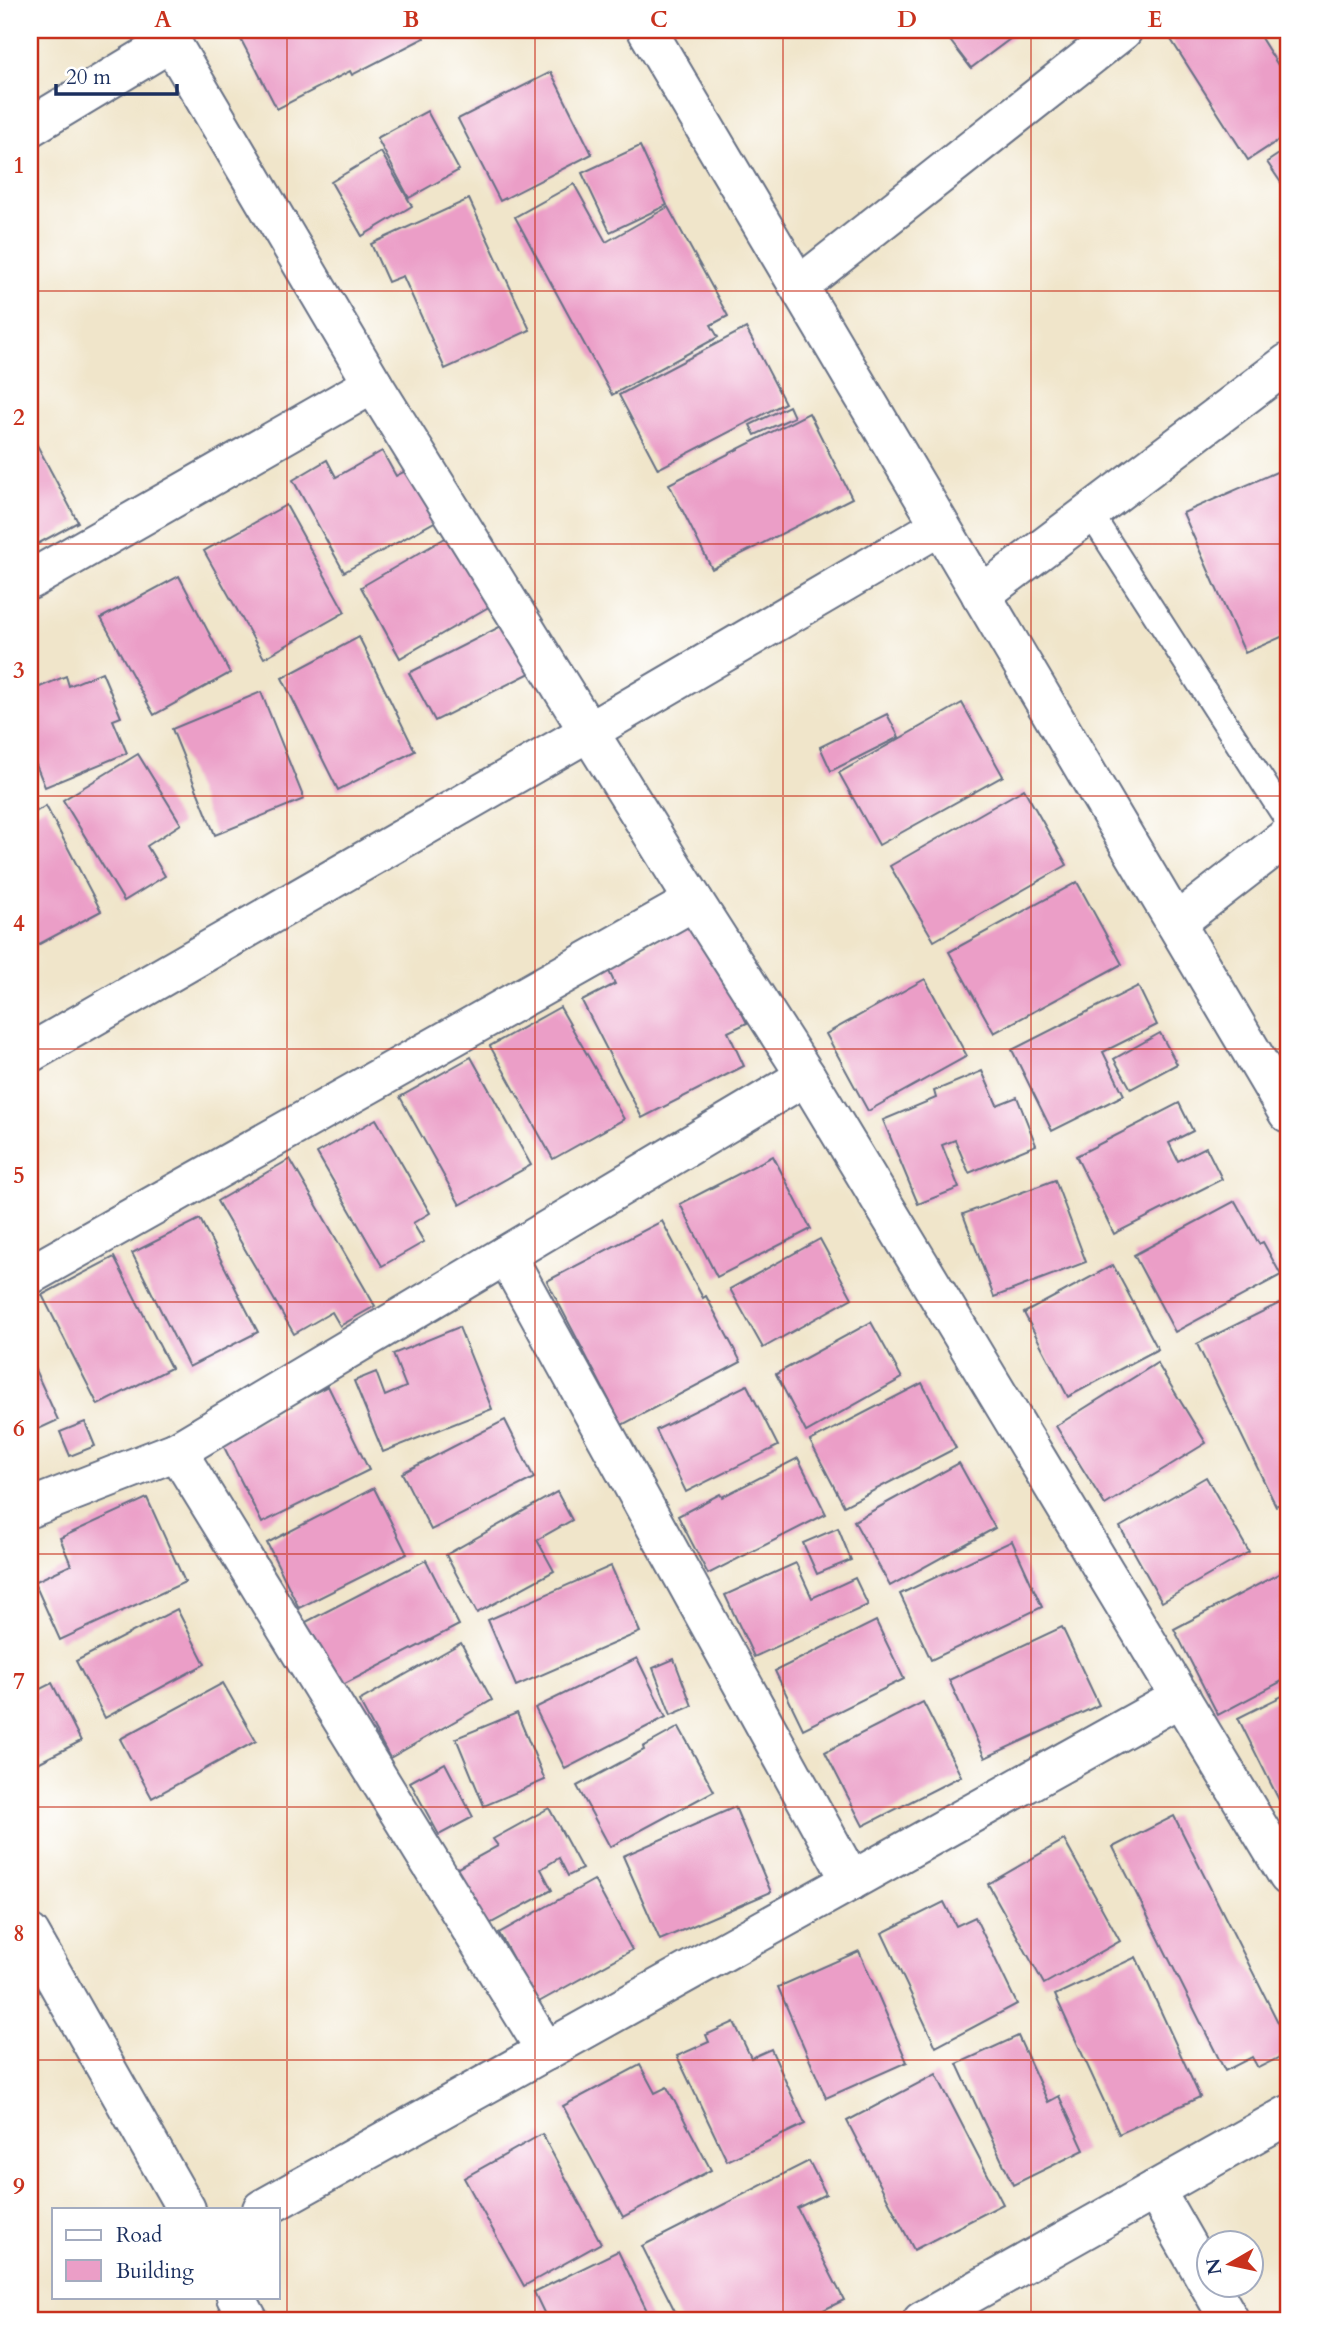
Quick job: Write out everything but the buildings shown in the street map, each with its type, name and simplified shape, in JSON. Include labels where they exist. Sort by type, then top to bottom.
[{"type":"street","points":[[647,30],[1288,1113]]},
{"type":"street","points":[[799,286],[1123,30]]},
{"type":"street","points":[[30,127],[167,36],[373,384],[694,901],[806,1076],[1288,1876]]},
{"type":"street","points":[[981,595],[1288,363]]},
{"type":"street","points":[[30,580],[373,384]]},
{"type":"street","points":[[30,1053],[940,526]]},
{"type":"street","points":[[1176,923],[1288,836]]},
{"type":"street","points":[[30,1275],[694,901]]},
{"type":"street","points":[[30,1508],[177,1451],[806,1076]]},
{"type":"street","points":[[506,1255],[851,1881]]},
{"type":"street","points":[[177,1451],[546,2051]]},
{"type":"street","points":[[264,2208],[1181,1697]]},
{"type":"street","points":[[30,1934],[185,2208]]},
{"type":"street","points":[[922,2321],[1288,2115]]},
{"type":"street","points":[[1155,2190],[1230,2321]]},
{"type":"street","points":[[237,2298],[249,2321]]},
{"type":"lane","points":[[1090,513],[1288,821]]}]
